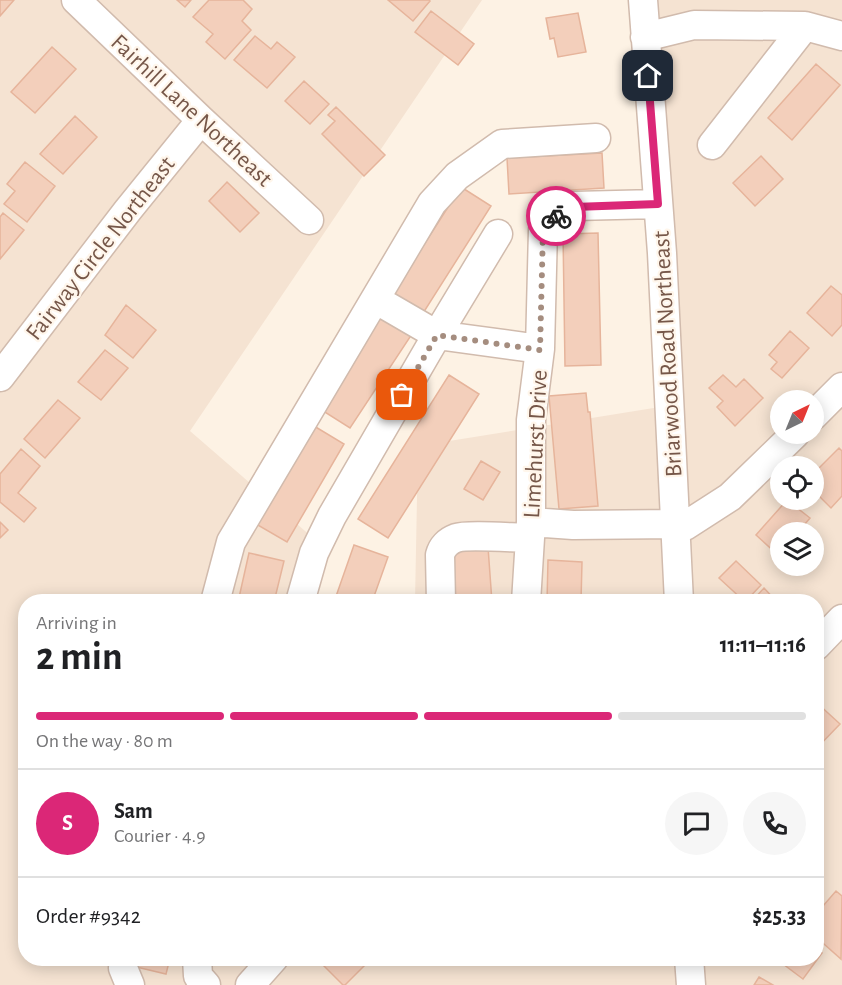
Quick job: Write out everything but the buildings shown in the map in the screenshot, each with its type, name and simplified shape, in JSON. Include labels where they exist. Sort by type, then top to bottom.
[{"type":"street","name":"Fairhill Lane Northeast","points":[[76,0],[201,120],[309,219]]},
{"type":"street","name":"Briarwood Road Northeast","points":[[643,0],[658,204],[679,594]]},
{"type":"street","points":[[645,37],[693,12],[805,26],[842,36]]},
{"type":"street","points":[[712,145],[805,26]]},
{"type":"street","name":"Fairway Circle Northeast","points":[[0,377],[128,210],[201,120]]},
{"type":"street","points":[[217,594],[231,542],[432,203],[457,176],[502,144],[596,138]]},
{"type":"street","name":"Limehurst Drive","points":[[527,594],[531,530],[531,420],[540,350],[543,230],[555,216],[574,207],[658,204]]},
{"type":"street","points":[[302,594],[314,553],[332,516],[498,234]]},
{"type":"street","points":[[375,300],[437,335],[540,350]]},
{"type":"street","points":[[824,405],[842,387]]},
{"type":"street","points":[[441,594],[440,555],[442,549],[446,544],[461,537],[573,525],[676,524],[685,526],[730,497],[785,444]]},
{"type":"street","points":[[824,638],[842,619]]},
{"type":"street","points":[[123,966],[130,985]]},
{"type":"street","points":[[250,985],[267,966]]},
{"type":"street","points":[[690,966],[692,985]]},
{"type":"shaded area","points":[[0,0],[482,0],[190,431],[320,544],[309,594],[18,594],[18,966],[824,966],[824,594],[415,594],[418,446],[666,406],[636,0],[842,0],[842,985],[0,985]]},
{"type":"way so far","points":[[402,395],[437,335],[540,350],[543,230],[556,216]]},
{"type":"route","points":[[556,216],[574,207],[658,204],[648,76]]}]
